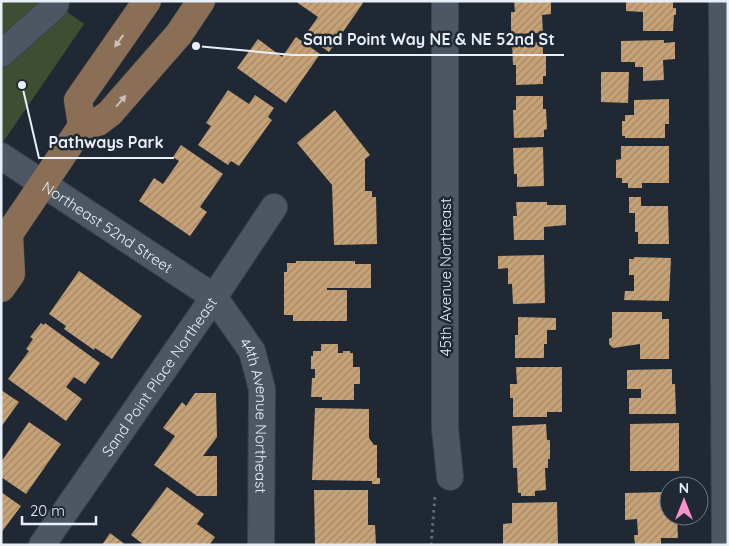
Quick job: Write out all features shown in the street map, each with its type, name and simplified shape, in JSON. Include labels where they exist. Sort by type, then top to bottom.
[{"type":"main road","points":[[1,288],[11,274],[5,236],[43,185],[82,126],[78,100],[148,1]]},
{"type":"main road","points":[[82,126],[98,122],[110,113],[178,34],[202,1]]},
{"type":"street","points":[[1,54],[55,6],[56,1]]},
{"type":"street","name":"45th Avenue Northeast","points":[[445,1],[445,428],[450,476]]},
{"type":"street","points":[[722,1],[725,545]]},
{"type":"street","name":"Northeast 52nd Street","points":[[1,156],[214,297]]},
{"type":"street","name":"Sand Point Place Northeast","points":[[42,545],[274,207]]},
{"type":"street","name":"44th Avenue Northeast","points":[[214,297],[252,351],[262,389],[261,545]]},
{"type":"path","points":[[431,545],[434,500],[438,484],[450,476]]},
{"type":"green space","points":[[1,1],[52,1],[84,24],[1,145]]},
{"type":"building","points":[[295,1],[361,1],[363,3],[329,52],[305,35],[318,17]]},
{"type":"building","points":[[514,1],[551,1],[551,14],[542,15],[543,33],[511,34],[511,12],[515,12]]},
{"type":"building","points":[[626,1],[673,1],[676,15],[674,15],[673,31],[643,31],[643,12],[626,11]]},
{"type":"building","points":[[296,37],[320,54],[286,103],[237,68],[258,39],[282,57]]},
{"type":"building","points":[[664,40],[664,43],[675,42],[675,59],[663,60],[664,80],[643,81],[643,67],[635,67],[635,62],[621,62],[621,41]]},
{"type":"building","points":[[543,42],[543,56],[546,56],[546,76],[543,76],[543,84],[516,85],[516,65],[513,65],[512,43]]},
{"type":"building","points":[[601,72],[629,72],[628,103],[601,102]]},
{"type":"building","points":[[228,90],[249,104],[255,95],[274,108],[268,117],[272,120],[239,166],[231,161],[228,165],[198,145],[211,126],[206,123]]},
{"type":"building","points":[[516,96],[543,96],[543,109],[546,109],[547,129],[544,130],[544,137],[514,138],[513,110],[516,110]]},
{"type":"building","points":[[669,99],[669,124],[665,124],[665,138],[625,138],[625,136],[622,136],[622,121],[625,121],[625,115],[634,115],[634,100]]},
{"type":"building","points":[[335,110],[370,155],[365,159],[365,191],[372,191],[372,197],[376,197],[377,244],[334,245],[332,185],[297,143]]},
{"type":"building","points":[[181,145],[223,174],[200,207],[207,212],[190,236],[139,201],[154,178],[163,184],[179,161],[173,157]]},
{"type":"building","points":[[621,146],[669,146],[669,183],[642,183],[642,188],[628,188],[628,183],[622,183],[622,178],[616,178],[616,160],[621,159]]},
{"type":"building","points":[[543,147],[544,186],[517,187],[517,174],[514,174],[513,148]]},
{"type":"building","points":[[629,197],[641,197],[641,206],[668,206],[669,244],[638,244],[638,232],[635,232],[635,213],[629,213]]},
{"type":"building","points":[[516,202],[547,202],[547,205],[566,205],[566,225],[544,227],[544,240],[514,240],[513,216],[517,216]]},
{"type":"building","points":[[544,255],[545,303],[513,304],[512,284],[508,284],[508,268],[498,269],[498,256]]},
{"type":"building","points":[[634,257],[671,258],[669,301],[624,300],[625,291],[634,291],[634,275],[629,275],[629,259],[634,259]]},
{"type":"building","points":[[296,261],[355,261],[355,264],[371,264],[371,288],[327,288],[327,290],[347,290],[347,321],[293,321],[293,315],[284,315],[284,272],[287,272],[287,263],[296,263]]},
{"type":"building","points":[[79,271],[142,316],[112,359],[95,348],[94,350],[64,329],[66,326],[49,314]]},
{"type":"building","points":[[612,312],[662,312],[662,319],[669,319],[669,359],[640,359],[640,344],[613,348],[609,344],[609,339],[612,337]]},
{"type":"building","points":[[518,317],[556,318],[556,330],[547,330],[544,358],[515,358],[515,335],[518,335]]},
{"type":"building","points":[[41,323],[44,325],[45,323],[100,363],[85,384],[74,377],[66,387],[82,399],[66,421],[8,379],[29,351],[26,349],[33,339],[30,337]]},
{"type":"building","points":[[321,344],[338,344],[338,353],[350,351],[350,353],[353,353],[353,367],[360,367],[360,384],[354,384],[354,400],[322,400],[322,397],[311,397],[312,378],[315,378],[315,369],[311,369],[311,356],[313,356],[313,351],[321,351]]},
{"type":"building","points":[[516,367],[562,367],[562,412],[547,412],[547,417],[513,417],[513,398],[510,398],[510,384],[517,384]]},
{"type":"building","points":[[672,369],[672,384],[675,384],[676,414],[629,414],[629,398],[641,398],[641,389],[627,389],[627,370]]},
{"type":"building","points":[[1,390],[19,402],[1,427]]},
{"type":"building","points":[[195,393],[216,393],[217,437],[203,456],[217,456],[217,496],[197,496],[154,465],[175,436],[163,428],[182,402],[186,406]]},
{"type":"building","points":[[315,408],[369,409],[369,438],[374,445],[377,445],[377,478],[380,478],[380,484],[372,484],[372,481],[312,480]]},
{"type":"building","points":[[29,422],[61,444],[26,494],[1,477],[1,462]]},
{"type":"building","points":[[679,423],[679,471],[630,471],[630,424]]},
{"type":"building","points":[[546,424],[547,440],[550,440],[550,459],[548,459],[548,468],[545,468],[546,490],[535,491],[535,496],[521,496],[521,493],[518,493],[517,468],[513,468],[512,426]]},
{"type":"building","points":[[167,487],[204,514],[197,524],[215,537],[209,545],[144,545],[131,535]]},
{"type":"building","points":[[314,490],[368,490],[368,525],[375,525],[376,545],[315,545]]},
{"type":"building","points":[[1,492],[21,506],[1,533]]},
{"type":"building","points":[[659,492],[659,526],[677,526],[678,538],[661,538],[661,545],[635,545],[634,535],[638,535],[637,519],[625,520],[625,493]]},
{"type":"building","points":[[557,502],[558,545],[503,545],[503,524],[512,523],[512,503]]},
{"type":"building","points":[[110,533],[126,545],[102,545]]},
{"type":"place","name":"Sand Point Way NE & NE 52nd St","points":[[196,46]]},
{"type":"place","name":"Pathways Park","points":[[22,85]]}]
